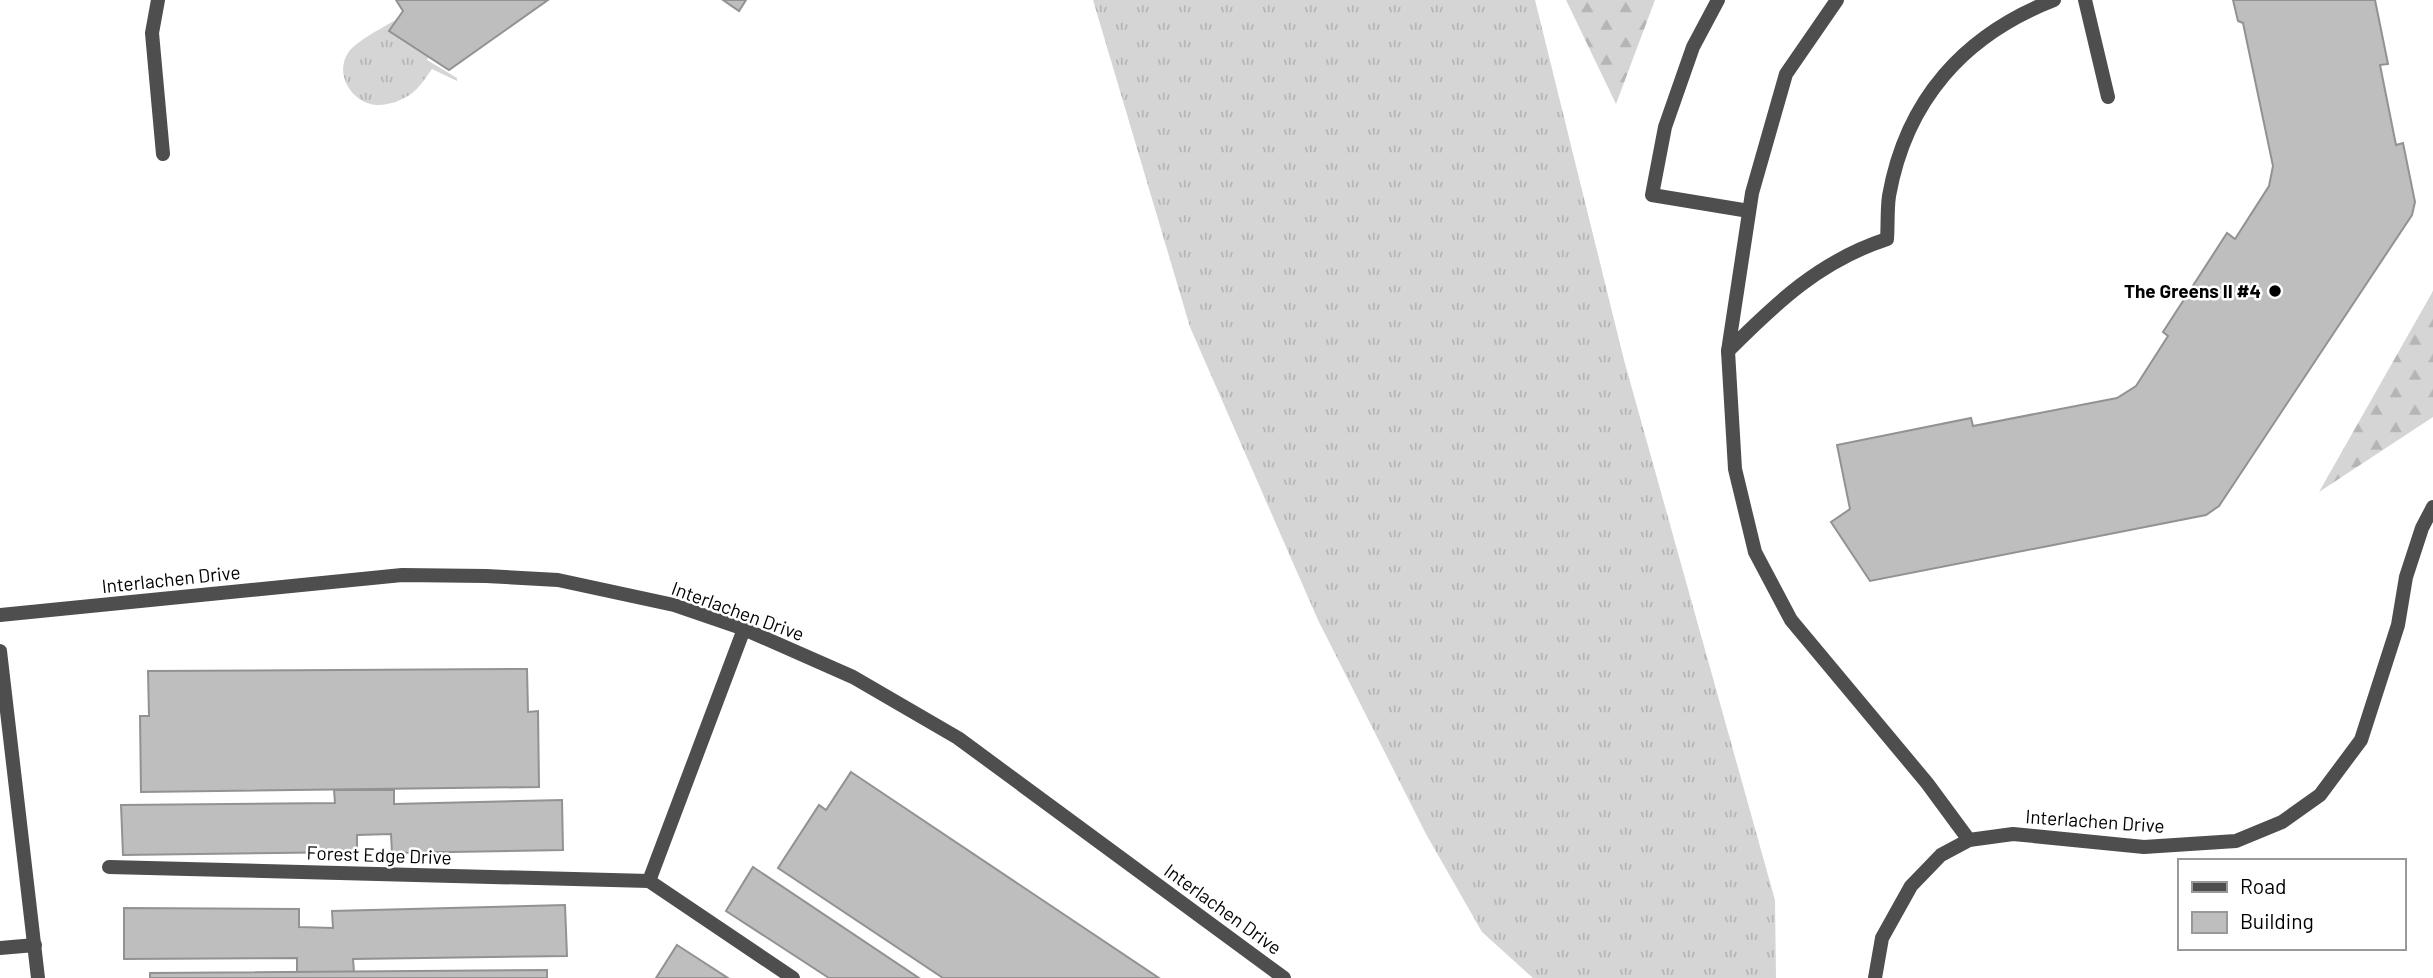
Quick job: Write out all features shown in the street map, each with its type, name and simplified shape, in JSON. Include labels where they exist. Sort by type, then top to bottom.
[{"type":"street","points":[[158,0],[152,33],[163,154]]},
{"type":"street","points":[[1718,0],[1693,47],[1665,127],[1652,195],[1749,211]]},
{"type":"street","points":[[1837,0],[1786,75],[1752,193],[1728,351],[1735,469],[1755,552],[1791,620],[1902,753],[1969,840]]},
{"type":"street","points":[[1728,351],[1774,305],[1817,272],[1857,249],[1887,239],[1889,197],[1904,141],[1924,99],[1955,63],[1988,34],[2024,12],[2054,0]]},
{"type":"street","points":[[2085,0],[2108,97]]},
{"type":"street","name":"Interlachen Drive","points":[[1875,978],[1882,938],[1911,886],[1941,855],[1969,840],[2013,834],[2144,847],[2236,841],[2282,821],[2320,795],[2361,740],[2398,625],[2406,577],[2422,528],[2433,507]]},
{"type":"street","name":"Interlachen Drive","points":[[0,615],[402,575],[558,580],[674,605],[744,629],[853,677],[958,738],[1284,978]]},
{"type":"street","points":[[744,629],[649,881],[793,978]]},
{"type":"street","points":[[0,651],[38,978]]},
{"type":"street","name":"Forest Edge Drive","points":[[109,867],[649,881]]},
{"type":"street","points":[[0,948],[35,944]]},
{"type":"green space","points":[[1093,0],[1535,0],[1624,360],[1775,900],[1776,978],[1533,978],[1482,932],[1426,834],[1318,620],[1190,327]]},
{"type":"green space","points":[[1566,0],[1655,0],[1616,104]]},
{"type":"green space","points":[[411,11],[438,40],[427,60],[457,78],[457,81],[432,69],[416,90],[407,96],[389,104],[367,103],[348,86],[344,78],[344,61],[348,53],[368,36]]},
{"type":"green space","points":[[2433,291],[2433,417],[2319,492]]},
{"type":"building","points":[[396,0],[548,0],[449,70],[389,31],[403,11]]},
{"type":"building","points":[[723,0],[746,0],[739,11]]},
{"type":"building","name":"The Greens II #4","points":[[2233,0],[2375,0],[2388,64],[2380,65],[2396,145],[2403,143],[2415,202],[2412,215],[2219,506],[2206,515],[1870,581],[1831,522],[1850,509],[1837,445],[1971,418],[1973,426],[2117,398],[2136,386],[2168,336],[2163,332],[2227,233],[2235,239],[2269,186],[2273,166],[2243,23],[2238,21]]},
{"type":"building","points":[[527,669],[528,712],[538,711],[539,787],[141,792],[140,716],[149,716],[148,671]]},
{"type":"building","points":[[851,772],[1159,978],[943,978],[778,868],[819,805],[826,810]]},
{"type":"building","points":[[334,790],[394,790],[394,804],[562,800],[563,850],[392,853],[391,834],[357,835],[357,852],[123,855],[121,805],[335,803]]},
{"type":"building","points":[[753,867],[919,978],[829,978],[726,911]]},
{"type":"building","points":[[565,905],[567,956],[353,959],[354,972],[297,973],[297,958],[124,959],[124,908],[299,909],[299,927],[333,928],[332,911]]},
{"type":"building","points":[[677,945],[728,978],[656,978]]},
{"type":"building","points":[[547,970],[547,978],[150,978],[150,973]]},
{"type":"place","name":"The Greens II #4","points":[[2275,291]]}]
